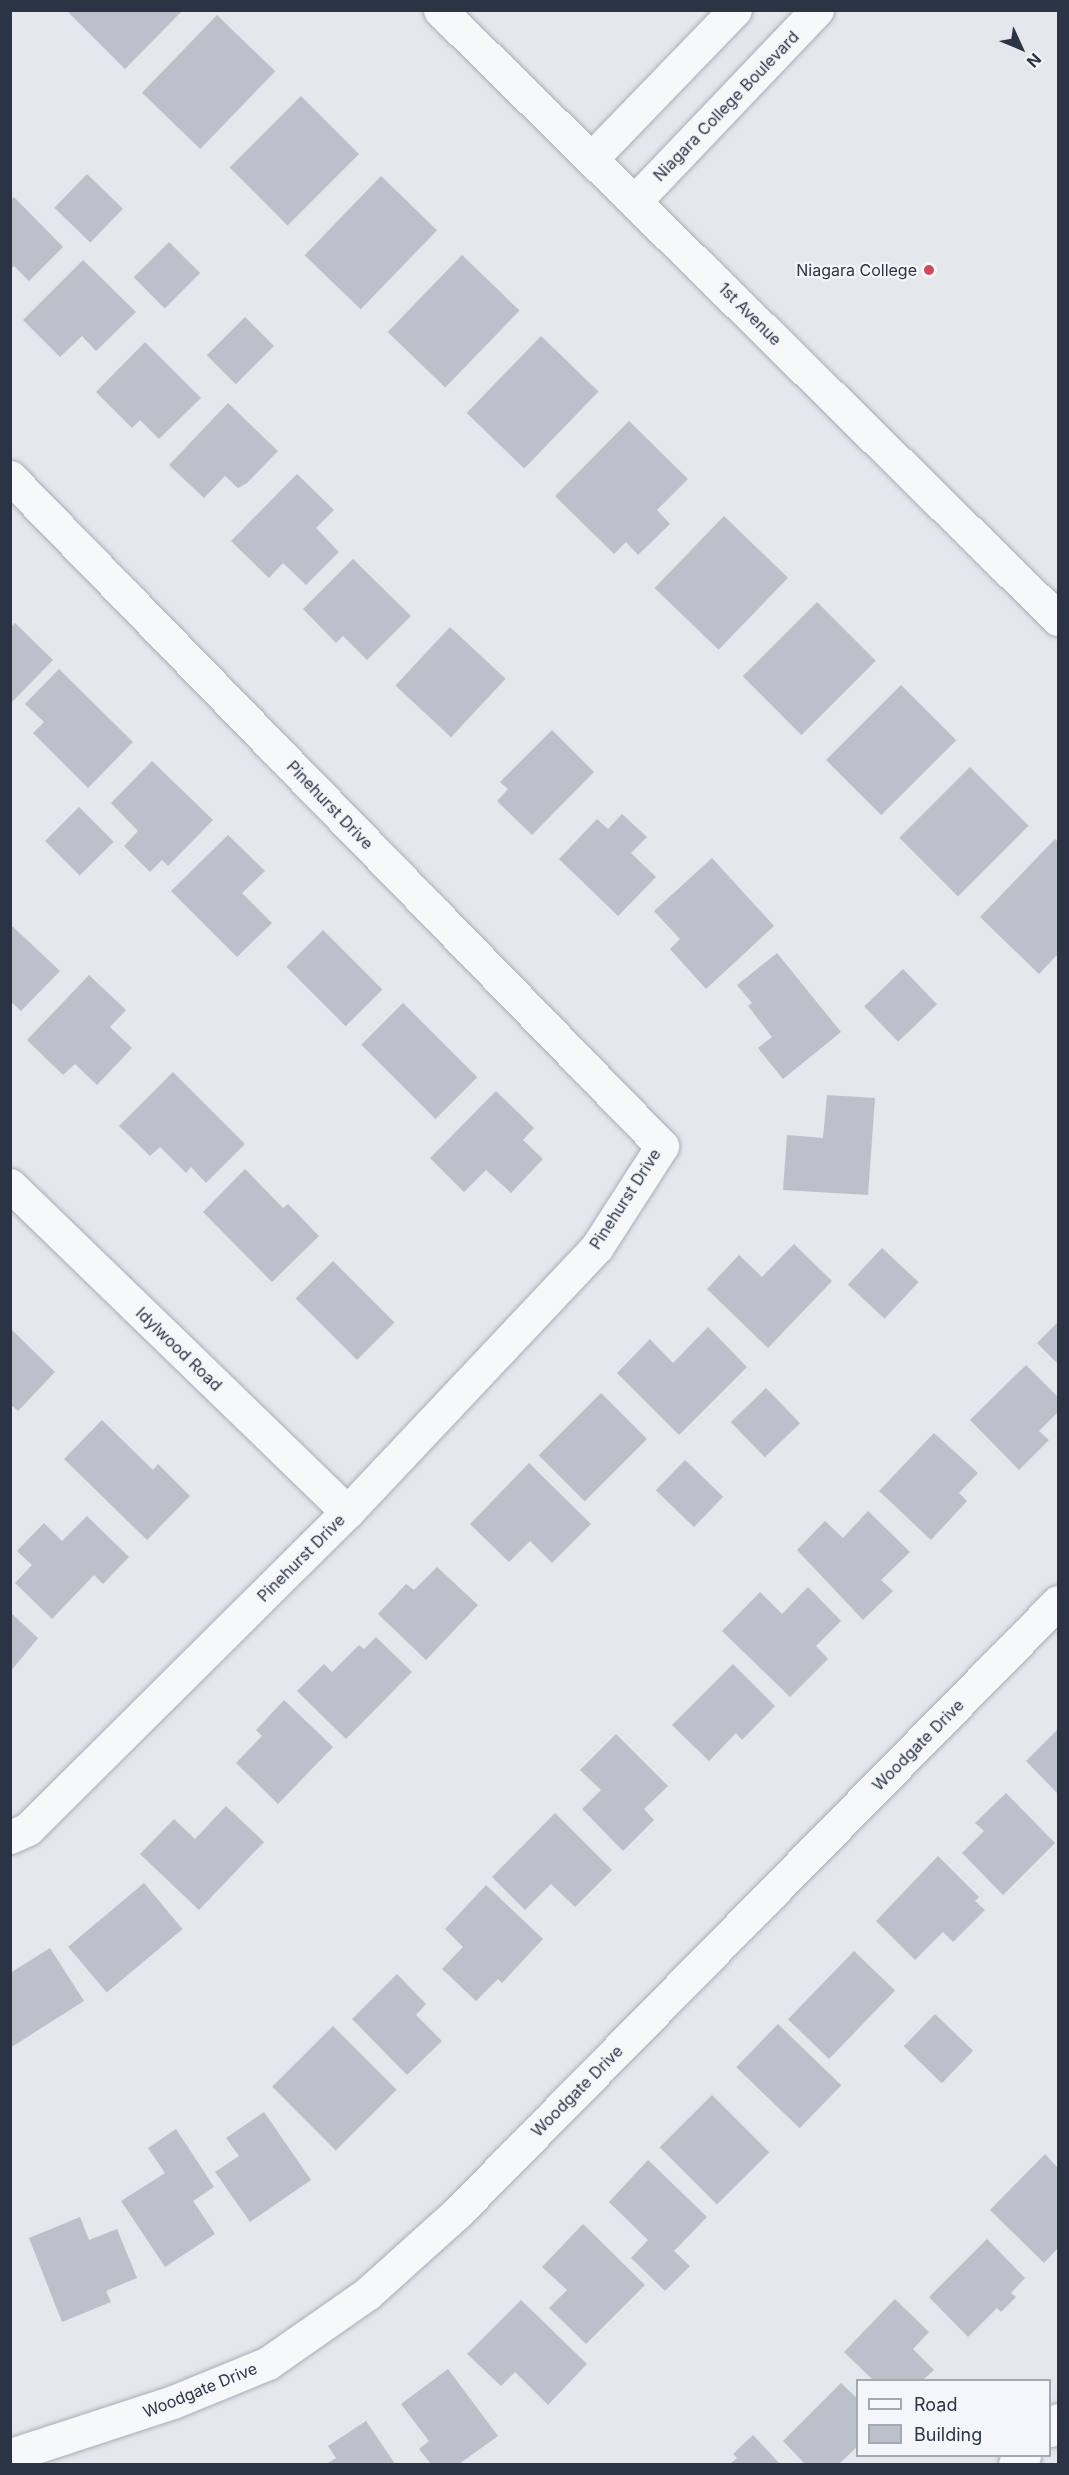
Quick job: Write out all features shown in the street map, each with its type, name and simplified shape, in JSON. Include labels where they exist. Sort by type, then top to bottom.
[{"type":"street","name":"1st Avenue","points":[[440,10],[1059,619]]},
{"type":"street","points":[[591,159],[735,10]]},
{"type":"street","name":"Niagara College Boulevard","points":[[635,201],[817,10]]},
{"type":"street","name":"Pinehurst Drive","points":[[10,477],[662,1146],[597,1247],[347,1512],[28,1829],[10,1837]]},
{"type":"street","name":"Idylwood Road","points":[[10,1185],[347,1512]]},
{"type":"street","name":"Woodgate Drive","points":[[11,2454],[173,2402],[268,2363],[368,2294],[465,2204],[1059,1602]]},
{"type":"street","points":[[11,2454],[14,2464]]},
{"type":"building","points":[[66,10],[183,10],[125,69]]},
{"type":"building","points":[[217,15],[275,71],[200,149],[142,93]]},
{"type":"building","points":[[301,96],[359,154],[288,225],[230,167]]},
{"type":"building","points":[[87,174],[123,209],[90,243],[54,208]]},
{"type":"building","points":[[381,176],[437,230],[361,309],[305,255]]},
{"type":"building","points":[[14,197],[63,247],[29,281],[14,266],[10,269],[10,200]]},
{"type":"building","points":[[169,242],[200,273],[165,308],[134,277]]},
{"type":"building","points":[[462,255],[520,311],[445,388],[388,332]]},
{"type":"building","points":[[83,260],[136,312],[96,351],[82,336],[60,357],[23,320]]},
{"type":"building","points":[[245,317],[274,346],[236,384],[207,355]]},
{"type":"building","points":[[541,336],[599,392],[524,469],[467,413]]},
{"type":"building","points":[[145,342],[201,398],[159,439],[140,420],[132,428],[96,392]]},
{"type":"building","points":[[228,403],[278,451],[247,483],[238,488],[225,476],[204,498],[169,465]]},
{"type":"building","points":[[629,421],[688,479],[657,510],[670,524],[638,555],[626,542],[614,554],[555,496]]},
{"type":"building","points":[[297,474],[334,510],[316,528],[339,552],[306,585],[283,563],[269,578],[231,541]]},
{"type":"building","points":[[724,516],[788,578],[719,650],[655,588]]},
{"type":"building","points":[[353,559],[411,616],[367,660],[343,636],[336,643],[303,609]]},
{"type":"building","points":[[817,602],[876,661],[801,735],[743,676]]},
{"type":"building","points":[[15,623],[53,660],[10,704],[10,628]]},
{"type":"building","points":[[450,627],[506,679],[451,737],[395,686]]},
{"type":"building","points":[[59,669],[133,742],[88,788],[33,733],[44,722],[25,704]]},
{"type":"building","points":[[901,685],[956,740],[881,815],[826,760]]},
{"type":"building","points":[[552,730],[594,772],[532,835],[497,801],[508,789],[500,782]]},
{"type":"building","points":[[152,761],[213,820],[168,866],[162,860],[150,872],[124,846],[138,831],[111,803]]},
{"type":"building","points":[[970,767],[1029,826],[958,896],[899,838]]},
{"type":"building","points":[[79,807],[114,842],[80,876],[45,841]]},
{"type":"building","points":[[622,814],[647,837],[631,853],[656,877],[618,916],[559,859],[597,819],[608,829]]},
{"type":"building","points":[[228,835],[265,871],[242,893],[272,923],[237,957],[171,891]]},
{"type":"building","points":[[1055,839],[1058,842],[1058,954],[1039,974],[980,917]]},
{"type":"building","points":[[712,858],[774,926],[706,989],[670,949],[680,939],[654,911]]},
{"type":"building","points":[[10,924],[60,971],[21,1011],[10,1001]]},
{"type":"building","points":[[323,930],[382,989],[346,1026],[286,967]]},
{"type":"building","points":[[777,953],[841,1032],[783,1079],[758,1048],[772,1037],[748,1006],[752,1003],[737,985]]},
{"type":"building","points":[[903,969],[937,1004],[898,1042],[864,1007]]},
{"type":"building","points":[[89,975],[126,1010],[110,1027],[132,1048],[97,1085],[75,1064],[63,1075],[27,1040]]},
{"type":"building","points":[[403,1003],[477,1077],[436,1119],[361,1045]]},
{"type":"building","points":[[173,1072],[245,1144],[206,1183],[191,1167],[186,1173],[160,1147],[150,1156],[119,1126]]},
{"type":"building","points":[[496,1091],[534,1128],[523,1140],[543,1159],[511,1193],[486,1170],[464,1192],[430,1158]]},
{"type":"building","points":[[827,1095],[875,1098],[868,1195],[783,1190],[787,1135],[823,1138]]},
{"type":"building","points":[[245,1169],[283,1208],[288,1204],[319,1236],[272,1282],[203,1212]]},
{"type":"building","points":[[794,1244],[832,1281],[768,1348],[707,1289],[739,1255],[762,1277]]},
{"type":"building","points":[[882,1248],[919,1282],[884,1319],[848,1285]]},
{"type":"building","points":[[333,1261],[395,1323],[357,1360],[296,1298]]},
{"type":"building","points":[[1058,1322],[1058,1364],[1037,1343]]},
{"type":"building","points":[[708,1327],[747,1367],[679,1435],[617,1373],[650,1339],[673,1363]]},
{"type":"building","points":[[10,1328],[55,1372],[18,1411],[10,1404]]},
{"type":"building","points":[[1026,1365],[1058,1397],[1058,1412],[1039,1431],[1049,1440],[1019,1470],[970,1420]]},
{"type":"building","points":[[766,1388],[800,1423],[765,1457],[731,1422]]},
{"type":"building","points":[[601,1393],[647,1439],[585,1501],[539,1455]]},
{"type":"building","points":[[102,1420],[153,1470],[158,1464],[190,1496],[147,1540],[64,1459]]},
{"type":"building","points":[[934,1433],[978,1473],[959,1493],[967,1501],[931,1540],[879,1491]]},
{"type":"building","points":[[685,1460],[723,1497],[694,1527],[656,1490]]},
{"type":"building","points":[[529,1463],[591,1524],[552,1563],[530,1541],[509,1562],[470,1524]]},
{"type":"building","points":[[868,1511],[910,1552],[881,1580],[893,1591],[863,1620],[797,1550],[825,1521],[843,1538]]},
{"type":"building","points":[[87,1516],[129,1557],[103,1584],[94,1575],[52,1619],[15,1583],[32,1565],[17,1551],[44,1523],[62,1541]]},
{"type":"building","points":[[437,1567],[478,1605],[426,1660],[378,1614],[406,1584],[414,1590]]},
{"type":"building","points":[[808,1587],[841,1621],[816,1646],[828,1659],[790,1697],[722,1631],[760,1592],[782,1614]]},
{"type":"building","points":[[10,1612],[38,1638],[10,1672]]},
{"type":"building","points":[[376,1637],[412,1672],[346,1739],[297,1691],[324,1664],[332,1672],[359,1645],[364,1649]]},
{"type":"building","points":[[733,1664],[775,1706],[742,1740],[736,1733],[709,1761],[672,1725]]},
{"type":"building","points":[[284,1700],[333,1747],[278,1804],[236,1763],[262,1736],[256,1730]]},
{"type":"building","points":[[1058,1729],[1058,1794],[1026,1761]]},
{"type":"building","points":[[616,1734],[668,1786],[644,1809],[654,1820],[623,1851],[582,1809],[601,1790],[580,1770]]},
{"type":"building","points":[[1006,1793],[1055,1843],[1003,1895],[962,1853],[984,1831],[975,1823]]},
{"type":"building","points":[[226,1806],[264,1842],[199,1910],[140,1854],[174,1819],[195,1839]]},
{"type":"building","points":[[555,1813],[612,1870],[575,1907],[551,1884],[525,1910],[492,1877]]},
{"type":"building","points":[[938,1856],[979,1897],[975,1901],[985,1910],[953,1942],[943,1932],[915,1960],[876,1921]]},
{"type":"building","points":[[144,1883],[183,1929],[107,1993],[68,1947]]},
{"type":"building","points":[[486,1885],[543,1939],[502,1983],[498,1979],[476,2001],[442,1969],[463,1947],[445,1929]]},
{"type":"building","points":[[50,1948],[84,2001],[10,2048],[10,1973]]},
{"type":"building","points":[[854,1951],[895,1991],[829,2059],[788,2019]]},
{"type":"building","points":[[397,1974],[426,2004],[416,2015],[442,2041],[407,2075],[352,2019]]},
{"type":"building","points":[[935,2014],[973,2051],[942,2083],[904,2046]]},
{"type":"building","points":[[778,2024],[841,2085],[800,2128],[736,2067]]},
{"type":"building","points":[[333,2026],[397,2090],[336,2150],[272,2087]]},
{"type":"building","points":[[712,2095],[769,2152],[717,2205],[660,2147]]},
{"type":"building","points":[[264,2112],[311,2180],[250,2222],[215,2172],[239,2156],[226,2138]]},
{"type":"building","points":[[176,2129],[214,2187],[193,2201],[215,2234],[165,2267],[121,2201],[165,2173],[148,2148]]},
{"type":"building","points":[[1045,2154],[1058,2168],[1058,2248],[1044,2263],[990,2210]]},
{"type":"building","points":[[648,2160],[707,2217],[674,2251],[690,2266],[665,2291],[631,2258],[648,2240],[609,2202]]},
{"type":"building","points":[[80,2217],[89,2240],[117,2229],[137,2278],[106,2291],[111,2302],[62,2322],[29,2238]]},
{"type":"building","points":[[583,2224],[645,2285],[586,2344],[549,2308],[567,2290],[542,2267]]},
{"type":"building","points":[[987,2239],[1025,2278],[1011,2293],[1016,2297],[1001,2312],[997,2308],[968,2337],[929,2297]]},
{"type":"building","points":[[895,2299],[929,2332],[913,2349],[934,2370],[924,2379],[872,2379],[844,2352]]},
{"type":"building","points":[[521,2300],[587,2364],[548,2405],[515,2372],[501,2386],[467,2354]]},
{"type":"building","points":[[448,2369],[498,2436],[459,2464],[431,2464],[419,2449],[429,2441],[401,2404]]},
{"type":"building","points":[[841,2383],[856,2397],[856,2448],[839,2464],[805,2464],[783,2441]]},
{"type":"building","points":[[366,2421],[395,2464],[326,2464],[336,2458],[328,2446]]},
{"type":"building","points":[[753,2435],[780,2464],[730,2464],[737,2458],[733,2454]]},
{"type":"place","name":"Niagara College","points":[[929,270]]}]
